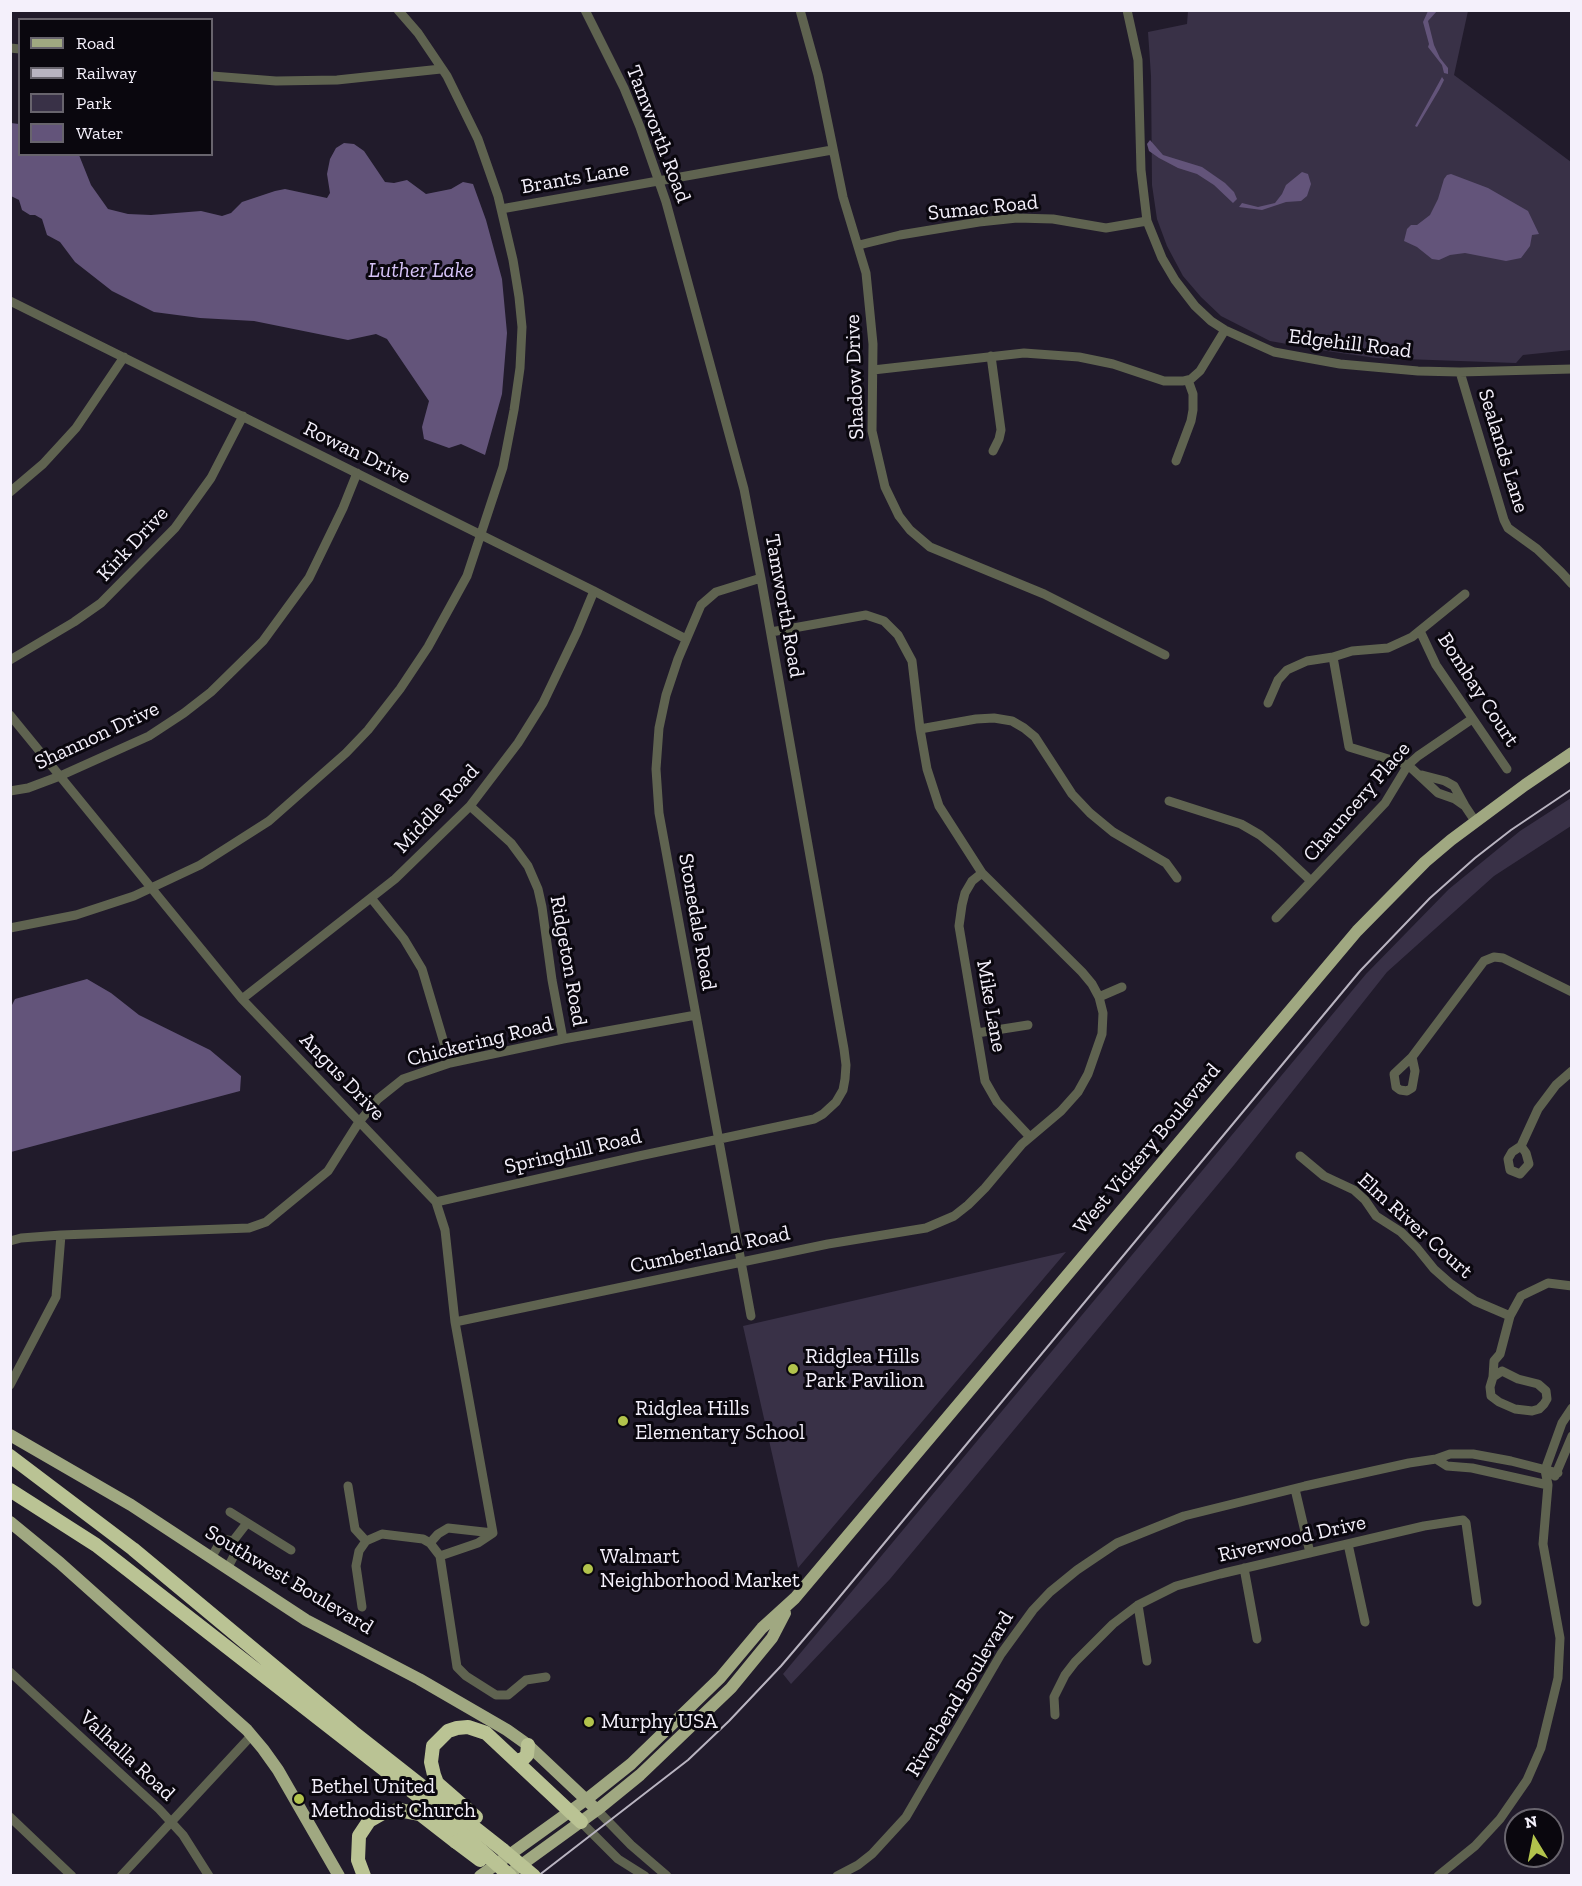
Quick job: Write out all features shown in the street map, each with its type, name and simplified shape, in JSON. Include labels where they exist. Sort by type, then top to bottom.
[{"type":"highway","points":[[10,1456],[133,1549],[353,1732],[502,1841],[503,1850],[534,1875]]},
{"type":"highway","points":[[10,1490],[96,1545],[408,1789],[501,1875]]},
{"type":"highway","points":[[484,1830],[437,1783],[431,1762],[433,1746],[448,1731],[468,1726],[486,1733],[581,1822]]},
{"type":"highway","points":[[516,1761],[527,1755],[528,1745]]},
{"type":"highway","points":[[364,1875],[358,1860],[359,1836],[369,1821],[383,1813],[399,1810],[420,1814],[460,1838],[510,1875]]},
{"type":"main road","name":"West Vickery Boulevard","points":[[480,1875],[587,1799],[630,1764],[720,1678],[762,1628],[788,1606],[1323,969],[1383,903],[1425,862],[1476,821],[1525,784],[1572,753]]},
{"type":"main road","name":"Southwest Boulevard","points":[[10,1435],[131,1505],[306,1620],[420,1679],[507,1730],[528,1745],[597,1810]]},
{"type":"main road","points":[[10,1522],[60,1563],[251,1736],[278,1770],[339,1875]]},
{"type":"main road","name":"West Vickery Boulevard","points":[[506,1875],[581,1822],[640,1775],[731,1688],[772,1638],[788,1606]]},
{"type":"street","points":[[10,928],[76,915],[152,888],[200,865],[269,821],[346,753],[368,730],[400,689],[433,638],[467,576],[503,467],[518,379],[522,337],[520,307],[513,260],[501,209],[478,139],[441,69],[418,33],[399,10]]},
{"type":"street","name":"Tamworth Road","points":[[585,10],[624,88],[658,181],[722,403],[744,489],[844,1048],[846,1065],[843,1090],[836,1102],[824,1114],[814,1119],[719,1139]]},
{"type":"street","name":"Shadow Drive","points":[[800,10],[818,75],[843,197],[866,273],[871,308],[872,430],[875,450],[891,501],[910,530],[930,547],[1044,594],[1165,654]]},
{"type":"street","name":"Edgehill Road","points":[[1127,10],[1138,60],[1141,170],[1148,221],[1162,258],[1175,280],[1195,306],[1211,321],[1225,330],[1274,352],[1296,357],[1418,371],[1572,369]]},
{"type":"street","points":[[213,76],[276,81],[337,80],[441,69]]},
{"type":"street","name":"Brants Lane","points":[[501,209],[832,150]]},
{"type":"street","name":"Sumac Road","points":[[859,245],[911,233],[1017,218],[1053,219],[1106,228],[1148,221]]},
{"type":"street","name":"Rowan Drive","points":[[10,301],[686,639]]},
{"type":"street","points":[[873,370],[1024,353],[1079,357],[1113,364],[1164,381],[1183,381],[1200,371],[1225,330]]},
{"type":"street","points":[[991,356],[1001,430],[993,450]]},
{"type":"street","points":[[10,492],[43,464],[76,428],[124,357]]},
{"type":"street","name":"Sealands Lane","points":[[1460,372],[1508,528],[1537,549],[1572,584]]},
{"type":"street","points":[[1176,461],[1193,410],[1193,394],[1188,380]]},
{"type":"street","name":"Kirk Drive","points":[[10,660],[101,603],[175,528],[211,478],[243,416]]},
{"type":"street","name":"Shannon Drive","points":[[10,791],[28,788],[60,776],[149,736],[211,692],[263,641],[309,578],[344,508],[357,473]]},
{"type":"street","name":"Stonedale Road","points":[[751,1316],[659,813],[656,780],[659,728],[666,695],[701,605],[716,592],[761,578]]},
{"type":"street","name":"Middle Road","points":[[242,999],[335,928],[404,871],[471,806],[518,743],[543,703],[578,632],[594,591]]},
{"type":"street","points":[[1268,703],[1278,680],[1287,670],[1307,661],[1334,657],[1352,651],[1388,648],[1412,637],[1465,594]]},
{"type":"street","points":[[771,632],[866,615],[884,621],[898,634],[912,661],[927,769],[939,806],[982,873],[1082,972],[1099,997],[1122,987]]},
{"type":"street","name":"Bombay Court","points":[[1419,631],[1436,665],[1507,769]]},
{"type":"street","points":[[1334,657],[1349,747],[1408,765],[1438,793],[1465,806],[1476,821]]},
{"type":"street","name":"Angus Drive","points":[[10,715],[242,999],[436,1202],[445,1230],[455,1322],[493,1533]]},
{"type":"street","points":[[920,729],[994,717],[1012,721],[1035,737],[1072,794],[1090,813],[1113,832],[1166,863],[1177,878]]},
{"type":"street","name":"Chauncery Place","points":[[1276,918],[1385,803],[1408,765],[1472,718]]},
{"type":"street","points":[[1169,801],[1241,824],[1260,835],[1311,881]]},
{"type":"street","name":"Ridgeton Road","points":[[471,806],[511,843],[528,866],[538,889],[563,1039]]},
{"type":"street","name":"Mike Lane","points":[[982,873],[972,881],[965,893],[960,926],[977,1033],[988,1089],[1030,1137]]},
{"type":"street","points":[[371,898],[404,939],[422,969],[450,1063]]},
{"type":"street","points":[[1412,1057],[1484,961],[1494,957],[1503,958],[1572,992]]},
{"type":"street","name":"Cumberland Road","points":[[455,1322],[828,1244],[926,1228],[954,1216],[985,1188],[1022,1144],[1061,1111],[1078,1092],[1088,1074],[1102,1034],[1103,1013],[1099,997]]},
{"type":"street","name":"Chickering Road","points":[[10,1241],[60,1235],[246,1228],[266,1222],[327,1171],[359,1122],[378,1099],[403,1079],[450,1063],[563,1039],[696,1015]]},
{"type":"street","points":[[977,1033],[1028,1025]]},
{"type":"street","points":[[1521,1146],[1538,1109],[1556,1085],[1572,1071]]},
{"type":"street","name":"Springhill Road","points":[[436,1202],[719,1139]]},
{"type":"street","name":"Elm River Court","points":[[1300,1156],[1324,1176],[1354,1190],[1365,1200],[1376,1216],[1401,1232],[1450,1284],[1475,1301],[1509,1316]]},
{"type":"street","points":[[10,1385],[56,1297],[60,1235]]},
{"type":"street","points":[[1502,1371],[1518,1379],[1538,1384],[1546,1391],[1547,1399],[1544,1404],[1532,1411],[1515,1408],[1491,1396],[1494,1361],[1500,1354],[1509,1316],[1521,1296],[1548,1283],[1572,1286]]},
{"type":"street","points":[[1500,1354],[1503,1360],[1502,1371]]},
{"type":"street","points":[[1493,1377],[1502,1371]]},
{"type":"street","points":[[1438,1875],[1475,1846],[1500,1819],[1527,1780],[1541,1748],[1558,1678],[1560,1638],[1543,1544],[1548,1485],[1545,1470],[1562,1423],[1572,1408]]},
{"type":"street","points":[[1548,1485],[1558,1473],[1572,1436]]},
{"type":"street","name":"Riverbend Boulevard","points":[[837,1875],[858,1865],[872,1854],[906,1817],[1016,1630],[1050,1592],[1077,1570],[1117,1543],[1184,1516],[1450,1454],[1473,1454],[1558,1473]]},
{"type":"street","name":"Riverbend Boulevard","points":[[1436,1459],[1447,1466],[1472,1468],[1548,1485]]},
{"type":"street","points":[[348,1486],[355,1528],[366,1541]]},
{"type":"street","points":[[1295,1489],[1310,1553]]},
{"type":"street","points":[[230,1512],[291,1550]]},
{"type":"street","name":"Riverwood Drive","points":[[1055,1715],[1054,1697],[1075,1662],[1113,1624],[1138,1605],[1176,1586],[1424,1526],[1463,1520],[1466,1523],[1477,1602]]},
{"type":"street","points":[[233,1540],[247,1523]]},
{"type":"street","points":[[430,1543],[438,1533],[448,1528],[493,1533]]},
{"type":"street","points":[[440,1556],[478,1543],[493,1533]]},
{"type":"street","points":[[362,1607],[356,1566],[359,1551],[366,1541],[382,1534],[423,1539],[430,1543],[440,1556],[457,1667],[466,1676],[496,1695],[508,1695],[526,1680],[546,1677]]},
{"type":"street","points":[[211,1558],[222,1539],[233,1540]]},
{"type":"street","points":[[227,1569],[238,1548],[233,1540]]},
{"type":"street","points":[[1348,1544],[1365,1622]]},
{"type":"street","points":[[1244,1568],[1257,1640]]},
{"type":"street","points":[[1138,1605],[1147,1661]]},
{"type":"street","name":"Valhalla Road","points":[[10,1672],[172,1823],[183,1835],[209,1875]]},
{"type":"street","points":[[121,1875],[251,1736]]},
{"type":"street","points":[[597,1810],[631,1845],[667,1875]]},
{"type":"street","points":[[12,1820],[72,1875]]},
{"type":"street","points":[[581,1822],[618,1859],[645,1875]]},
{"type":"green space","points":[[1188,11],[1468,11],[1454,75],[1571,162],[1571,350],[1523,355],[1516,363],[1376,358],[1270,341],[1221,316],[1183,276],[1167,246],[1157,219],[1152,185],[1151,76],[1148,32],[1187,24]]},
{"type":"green space","points":[[1571,798],[1571,826],[1494,876],[1387,972],[1234,1165],[890,1579],[791,1684],[783,1674],[1366,974],[1449,889],[1520,831]]},
{"type":"green space","points":[[1066,1252],[798,1568],[743,1326]]},
{"type":"water","points":[[1428,11],[1437,11],[1428,21],[1434,45],[1448,68],[1448,74],[1444,73],[1442,65],[1428,47],[1423,22]]},
{"type":"water","points":[[1442,77],[1444,80],[1439,90],[1417,127],[1415,126]]},
{"type":"water","name":"Luther Lake","points":[[11,123],[18,124],[18,156],[79,156],[91,185],[108,209],[128,214],[151,215],[201,211],[222,216],[231,213],[242,202],[285,189],[327,198],[330,193],[327,174],[330,159],[336,148],[344,143],[354,144],[364,151],[385,182],[394,183],[407,180],[426,194],[451,189],[463,182],[473,184],[486,220],[502,279],[507,333],[502,394],[485,455],[461,444],[449,448],[424,439],[422,427],[429,401],[387,339],[376,334],[348,340],[254,321],[200,318],[154,312],[112,291],[75,262],[60,242],[47,235],[42,219],[22,210],[19,200],[11,196]]},
{"type":"water","points":[[1150,140],[1163,155],[1202,167],[1225,183],[1237,199],[1233,203],[1214,185],[1197,174],[1178,168],[1159,158],[1149,151],[1147,144]]},
{"type":"water","points":[[1302,172],[1308,174],[1311,184],[1307,196],[1301,201],[1286,202],[1262,210],[1239,207],[1242,203],[1258,207],[1275,203],[1286,185]]},
{"type":"water","points":[[1451,174],[1488,188],[1528,211],[1539,234],[1532,235],[1530,246],[1521,258],[1506,261],[1465,253],[1450,255],[1439,260],[1432,259],[1417,247],[1404,241],[1407,229],[1411,225],[1417,225],[1430,215],[1444,179]]},
{"type":"water","points":[[87,979],[111,993],[139,1015],[210,1050],[241,1076],[240,1091],[11,1152],[11,1007],[15,999]]},
{"type":"railway","points":[[538,1876],[688,1760],[729,1721],[781,1666],[827,1612],[1360,971],[1430,898],[1475,858],[1511,830],[1572,789]]},
{"type":"place","name":"Ridglea Hills Park Pavilion","points":[[793,1369]]},
{"type":"place","name":"Ridglea Hills Elementary School","points":[[623,1421]]},
{"type":"place","name":"Walmart Neighborhood Market","points":[[588,1569]]},
{"type":"place","name":"Murphy USA","points":[[589,1722]]},
{"type":"place","name":"Bethel United Methodist Church","points":[[299,1799]]}]
